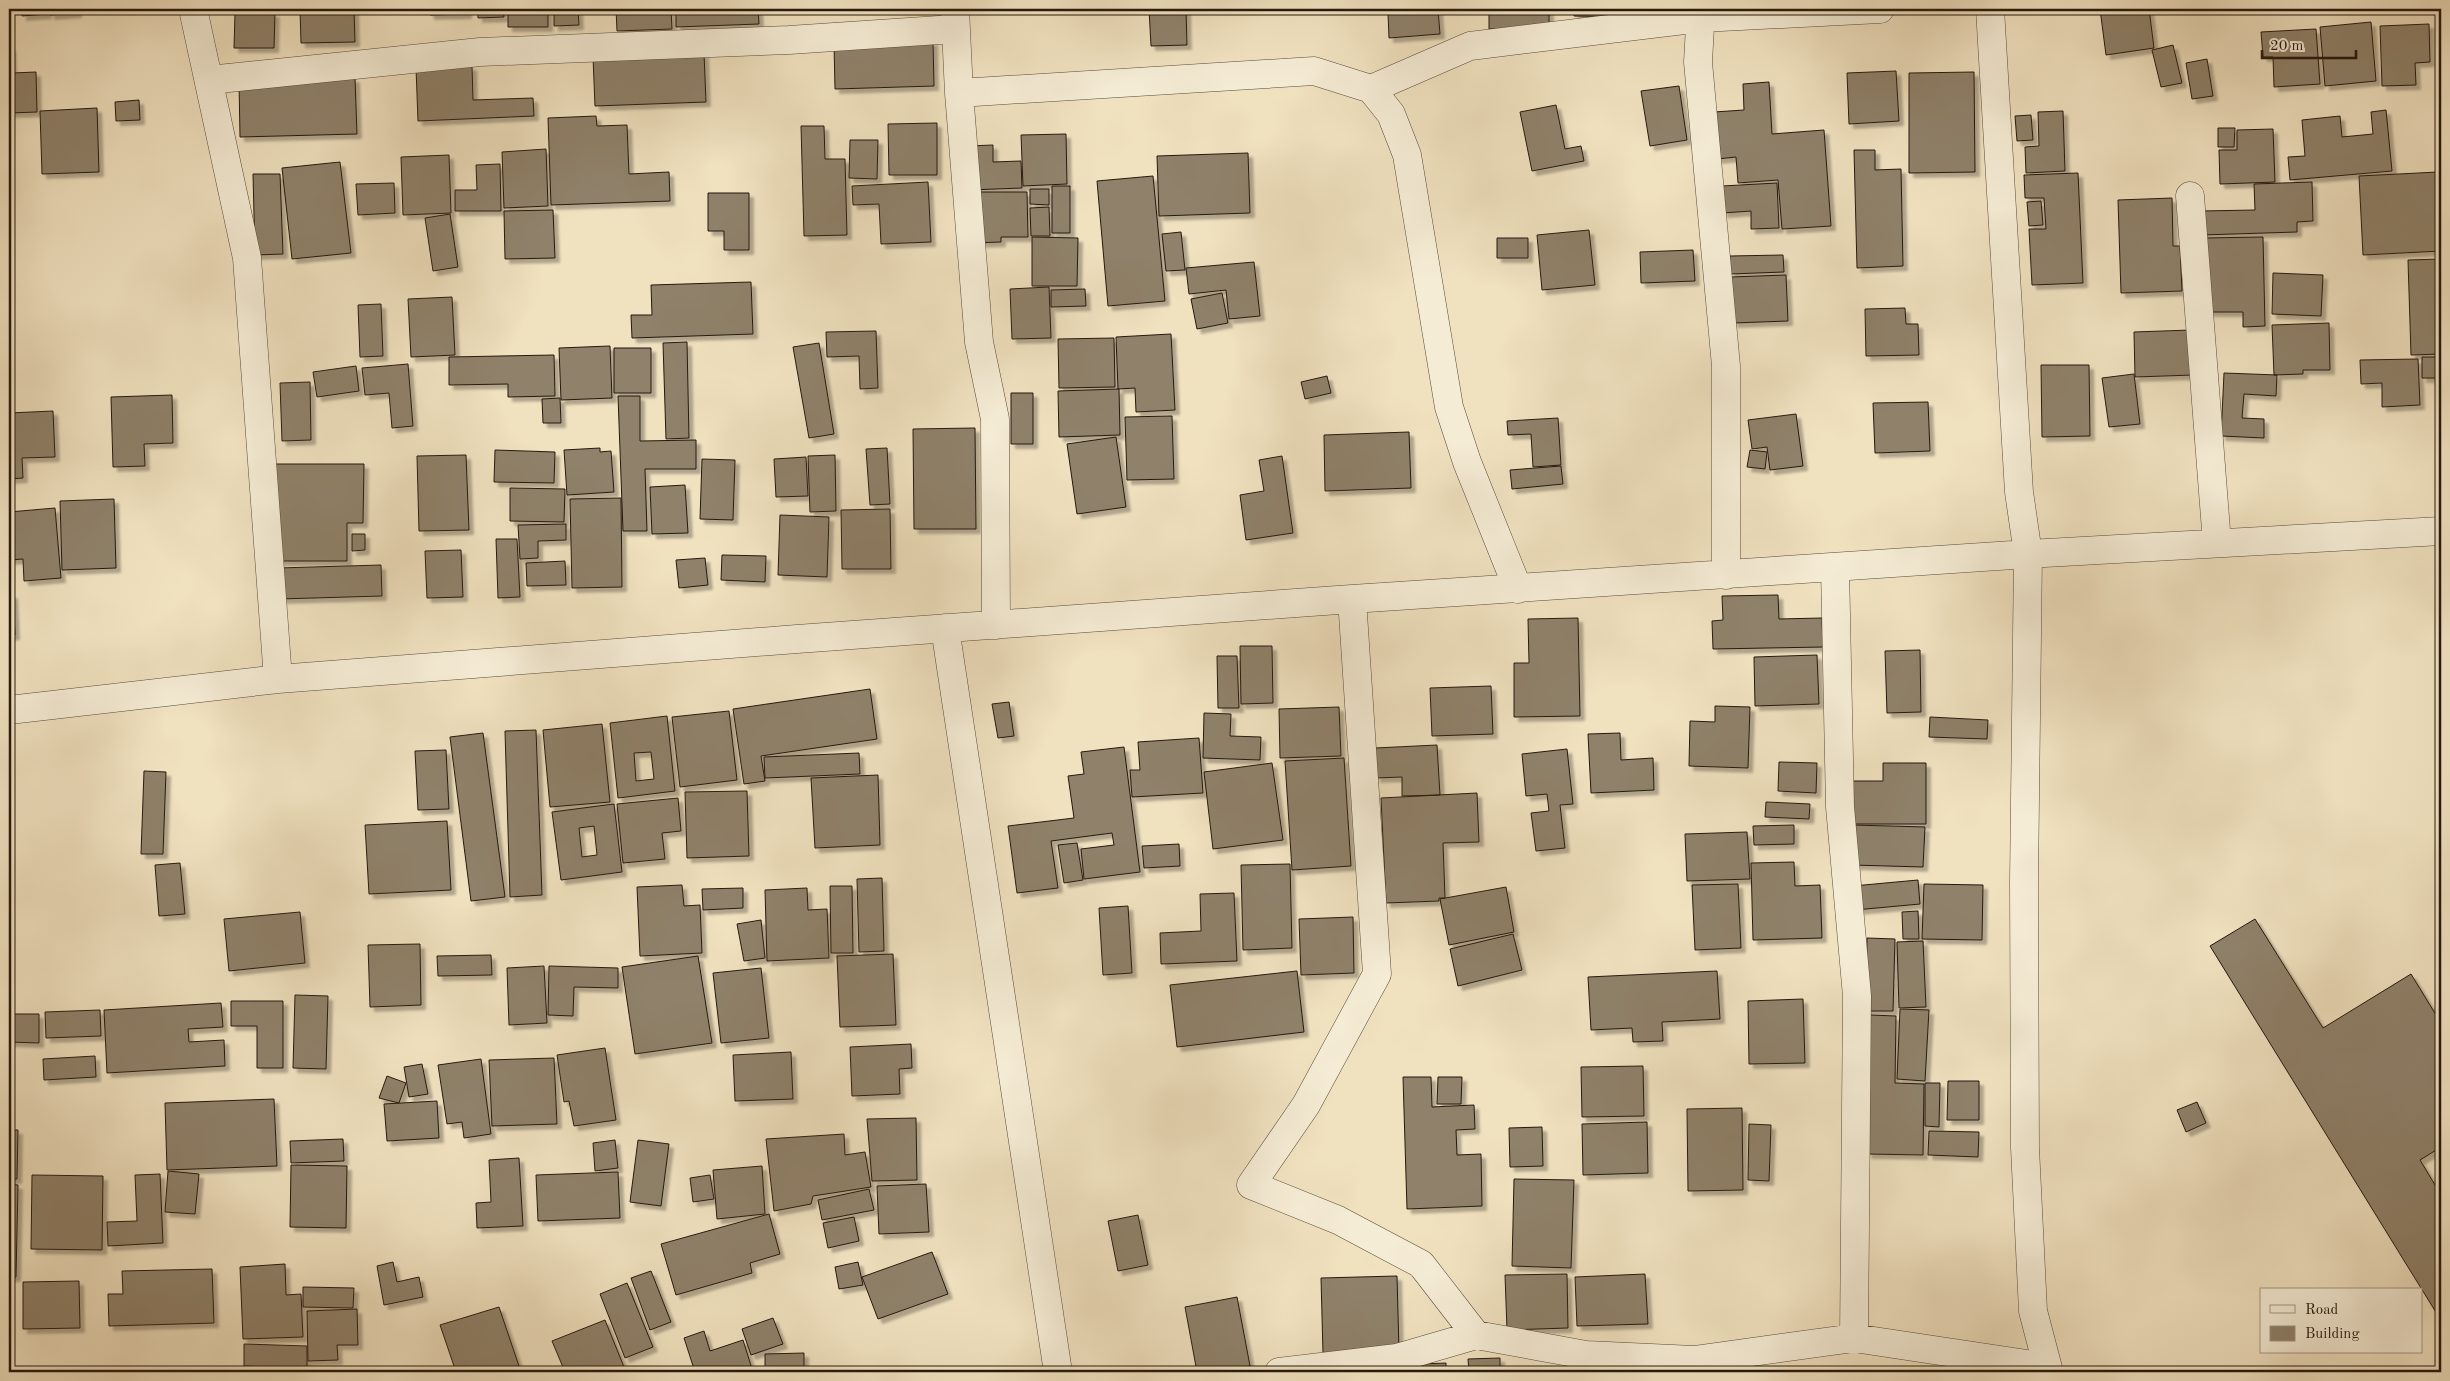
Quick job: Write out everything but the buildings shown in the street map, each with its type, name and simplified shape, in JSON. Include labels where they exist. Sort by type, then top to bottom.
[{"type":"street","points":[[193,9],[247,258],[278,678]]},
{"type":"street","points":[[1370,89],[1470,46],[1702,14],[1880,9]]},
{"type":"street","points":[[1279,1372],[1397,1358],[1476,1334],[1586,1355],[1694,1360],[1854,1338],[2047,1370],[2034,1311],[2025,1148],[2024,882],[2028,554],[2018,492],[1990,9]]},
{"type":"street","points":[[1702,14],[1698,62],[1726,366],[1726,575]]},
{"type":"street","points":[[209,80],[480,52],[789,40],[955,19],[979,342],[995,419],[996,625]]},
{"type":"street","points":[[959,93],[1314,71],[1370,89],[1391,114],[1406,155],[1449,407],[1467,462],[1518,589]]},
{"type":"street","points":[[2190,196],[2217,543]]},
{"type":"street","points":[[9,710],[278,678],[945,628],[2028,554],[2441,531]]},
{"type":"street","points":[[1835,567],[1840,807],[1857,996],[1854,1338]]},
{"type":"street","points":[[1352,599],[1377,974],[1306,1105],[1251,1184],[1338,1220],[1421,1264],[1476,1334]]},
{"type":"street","points":[[945,628],[1058,1372]]}]
